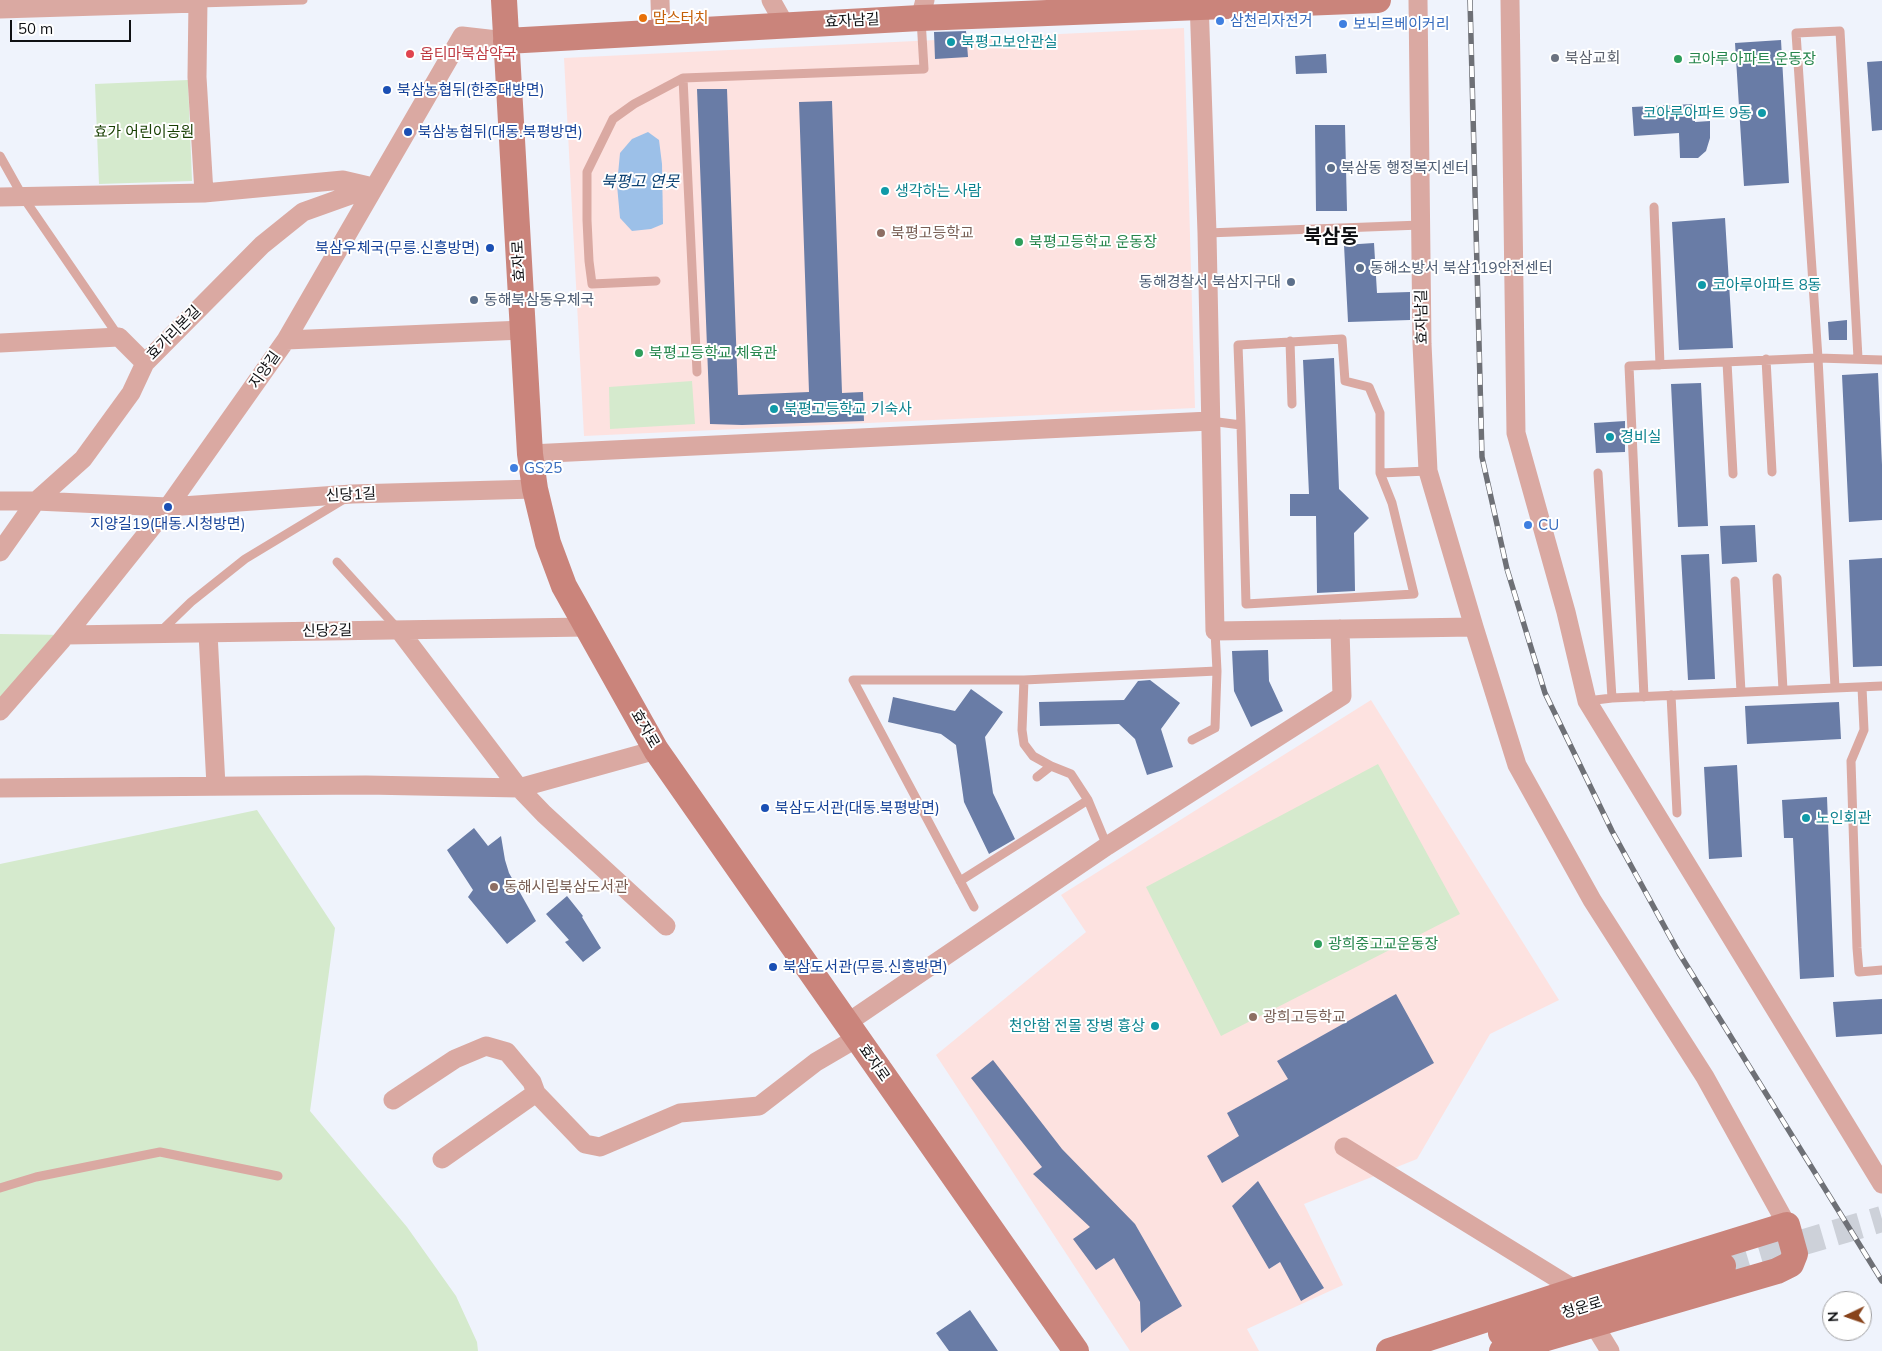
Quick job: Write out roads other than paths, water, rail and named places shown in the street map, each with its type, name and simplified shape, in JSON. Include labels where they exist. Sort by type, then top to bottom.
[{"type":"street","name":"효자로","points":[[504,0],[530,454],[535,489],[548,543],[564,586],[656,750],[1076,1351]]},
{"type":"street","points":[[660,0],[661,32]]},
{"type":"street","points":[[771,0],[785,25]]},
{"type":"street","name":"효자남길","points":[[506,41],[785,25],[922,9],[1378,0]]},
{"type":"street","name":"효자남길","points":[[1418,0],[1422,344],[1428,471],[1474,627],[1517,766],[1592,900],[1705,1078],[1787,1225]]},
{"type":"street","points":[[1510,0],[1516,434],[1566,612],[1587,701],[1882,1184]]},
{"type":"street","points":[[0,10],[198,2],[197,77],[204,193]]},
{"type":"street","points":[[1199,3],[1207,233],[1215,631],[1474,627]]},
{"type":"street","name":"지양길","points":[[0,711],[66,635],[168,507],[286,340],[462,36],[506,41]]},
{"type":"street","points":[[0,197],[204,193],[343,180],[374,187]]},
{"type":"street","name":"효가리본길","points":[[0,552],[36,501],[83,459],[131,393],[145,363],[262,245],[303,212],[374,187]]},
{"type":"street","points":[[286,340],[523,330]]},
{"type":"street","points":[[0,343],[119,336],[145,363]]},
{"type":"street","points":[[530,454],[1210,422]]},
{"type":"street","name":"신당1길","points":[[0,501],[168,507],[352,494],[535,489]]},
{"type":"street","name":"신당2길","points":[[66,635],[587,627]]},
{"type":"street","points":[[393,1100],[455,1059],[486,1046],[506,1052],[532,1082],[536,1093],[585,1144],[600,1147],[680,1113],[758,1106],[816,1062],[852,1030],[1107,846],[1342,696],[1340,629]]},
{"type":"street","points":[[399,630],[519,788],[544,814],[666,926]]},
{"type":"street","points":[[208,633],[216,786]]},
{"type":"street","points":[[0,788],[366,785],[519,788],[656,750]]},
{"type":"street","points":[[442,1159],[536,1093]]},
{"type":"street","points":[[1344,1146],[1576,1290]]},
{"type":"street","points":[[1389,1351],[1576,1290],[1787,1225],[1795,1254],[1791,1264],[1777,1271],[1594,1326],[1502,1351]]},
{"type":"street","name":"청운로","points":[[1440,1351],[1723,1266]]},
{"type":"street","points":[[1594,1326],[1610,1351]]},
{"type":"lane","points":[[198,2],[303,0]]},
{"type":"lane","points":[[656,281],[592,284],[587,220],[587,172],[613,119],[634,104],[683,78],[924,69],[922,9]]},
{"type":"lane","points":[[1835,688],[1818,358],[1796,33],[1840,31],[1858,358]]},
{"type":"lane","points":[[683,78],[696,372]]},
{"type":"lane","points":[[0,156],[23,197],[119,336]]},
{"type":"lane","points":[[1654,207],[1660,365]]},
{"type":"lane","points":[[1207,233],[1421,225]]},
{"type":"lane","points":[[1342,339],[1345,381],[1369,387],[1380,413],[1380,473],[1392,503],[1414,594],[1246,604],[1238,345],[1290,341],[1342,339]]},
{"type":"lane","points":[[1290,341],[1292,404]]},
{"type":"lane","points":[[1644,697],[1629,366],[1818,358],[1882,360]]},
{"type":"lane","points":[[1766,360],[1772,472]]},
{"type":"lane","points":[[1727,362],[1733,474]]},
{"type":"lane","points":[[1210,422],[1241,425]]},
{"type":"lane","points":[[1380,473],[1428,471]]},
{"type":"lane","points":[[1598,473],[1612,698]]},
{"type":"lane","points":[[158,634],[191,602],[245,559],[352,494]]},
{"type":"lane","points":[[337,562],[399,630]]},
{"type":"lane","points":[[1777,578],[1783,690]]},
{"type":"lane","points":[[1735,581],[1741,692]]},
{"type":"lane","points":[[1192,740],[1215,728],[1217,671],[1215,631]]},
{"type":"lane","points":[[974,907],[852,680],[1024,680],[1217,671]]},
{"type":"lane","points":[[1024,680],[1022,730],[1024,744],[1033,756],[1071,774],[1088,800],[1107,846]]},
{"type":"lane","points":[[1862,686],[1864,730],[1851,761],[1858,964],[1859,972],[1882,970]]},
{"type":"lane","points":[[1587,701],[1612,698],[1882,686]]},
{"type":"lane","points":[[1671,696],[1677,813]]},
{"type":"lane","points":[[1037,777],[1052,766]]},
{"type":"lane","points":[[960,881],[1088,800]]},
{"type":"lane","points":[[0,1188],[36,1177],[160,1152],[278,1176]]},
{"type":"water","name":"북평고 연못","points":[[648,132],[659,140],[662,164],[663,224],[651,229],[632,231],[620,218],[617,185],[620,153],[632,139]]},
{"type":"tunnel","points":[[1723,1266],[1882,1219]]},
{"type":"railway","points":[[1470,0],[1482,457],[1507,569],[1545,693],[1612,831],[1679,953],[1882,1281]]},
{"type":"place","name":"맘스터치","points":[[643,18]]},
{"type":"place","name":"삼천리자전거","points":[[1220,21]]},
{"type":"place","name":"보뇌르베이커리","points":[[1343,24]]},
{"type":"place","name":"북평고보안관실","points":[[951,42]]},
{"type":"place","name":"옵티마북삼약국","points":[[410,54]]},
{"type":"place","name":"북삼교회","points":[[1555,58]]},
{"type":"place","name":"코아루아파트 운동장","points":[[1678,59]]},
{"type":"place","name":"북삼농협뒤(한중대방면)","points":[[387,90]]},
{"type":"place","name":"코아루아파트 9동","points":[[1762,113]]},
{"type":"place","name":"북삼농협뒤(대동.북평방면)","points":[[408,132]]},
{"type":"place","name":"북삼동 행정복지센터","points":[[1331,168]]},
{"type":"place","name":"생각하는 사람","points":[[885,191]]},
{"type":"place","name":"북평고등학교","points":[[881,233]]},
{"type":"place","name":"북평고등학교 운동장","points":[[1019,242]]},
{"type":"place","name":"북삼우체국(무릉.신흥방면)","points":[[490,248]]},
{"type":"place","name":"동해소방서 북삼119안전센터","points":[[1360,268]]},
{"type":"place","name":"동해경찰서 북삼지구대","points":[[1291,282]]},
{"type":"place","name":"코아루아파트 8동","points":[[1702,285]]},
{"type":"place","name":"동해북삼동우체국","points":[[474,300]]},
{"type":"place","name":"북평고등학교 체육관","points":[[639,353]]},
{"type":"place","name":"북평고등학교 기숙사","points":[[774,409]]},
{"type":"place","name":"경비실","points":[[1610,437]]},
{"type":"place","name":"GS25","points":[[514,468]]},
{"type":"place","name":"지양길19(대동.시청방면)","points":[[168,507]]},
{"type":"place","name":"CU","points":[[1528,525]]},
{"type":"place","name":"북삼도서관(대동.북평방면)","points":[[765,808]]},
{"type":"place","name":"노인회관","points":[[1806,818]]},
{"type":"place","name":"동해시립북삼도서관","points":[[494,887]]},
{"type":"place","name":"광희중고교운동장","points":[[1318,944]]},
{"type":"place","name":"북삼도서관(무릉.신흥방면)","points":[[773,967]]},
{"type":"place","name":"광희고등학교","points":[[1253,1017]]},
{"type":"place","name":"천안함 전몰 장병 흉상","points":[[1155,1026]]},
{"type":"district","name":"북삼동","points":[[1331,237]]},
{"type":"park label","name":"효가 어린이공원","points":[[144,132]]}]
